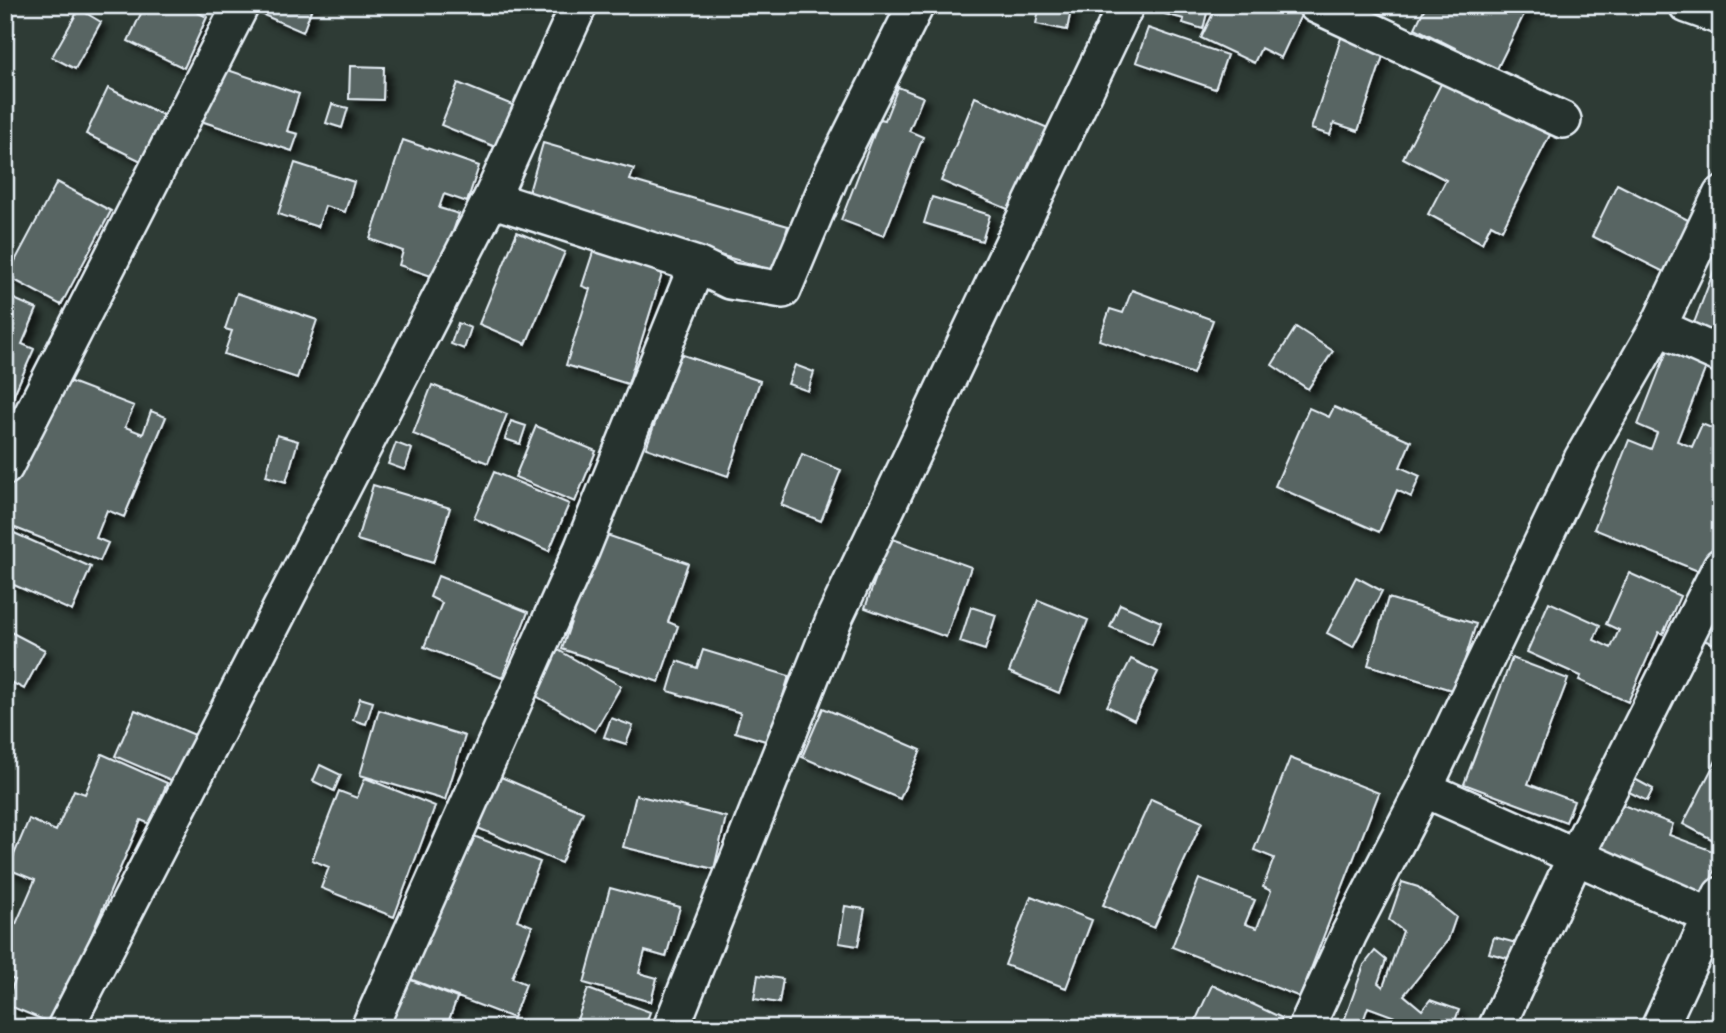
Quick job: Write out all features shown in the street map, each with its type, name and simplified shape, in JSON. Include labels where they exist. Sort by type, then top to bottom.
[{"type":"street","points":[[5,467],[240,5]]},
{"type":"street","points":[[65,1028],[491,199],[579,5]]},
{"type":"street","points":[[491,199],[697,265],[730,281],[783,290],[833,171],[916,5]]},
{"type":"street","points":[[671,1028],[835,617],[1126,5]]},
{"type":"street","points":[[1316,5],[1563,120]]},
{"type":"street","points":[[1687,5],[1721,17]]},
{"type":"street","points":[[1306,1028],[1349,934],[1424,789],[1582,459],[1658,327],[1719,203]]},
{"type":"street","points":[[369,1028],[582,548],[697,265]]},
{"type":"street","points":[[1658,327],[1721,355]]},
{"type":"street","points":[[1496,1028],[1575,858],[1721,566]]},
{"type":"street","points":[[1424,789],[1575,858],[1717,911],[1660,1028]]},
{"type":"building","points":[[145,5],[182,5],[207,17],[184,68],[128,41]]},
{"type":"building","points":[[264,5],[313,5],[303,32],[261,14]]},
{"type":"building","points":[[1040,5],[1072,5],[1067,30],[1036,24]]},
{"type":"building","points":[[1168,5],[1209,5],[1203,29],[1183,23],[1184,19],[1165,14]]},
{"type":"building","points":[[1217,5],[1286,5],[1302,13],[1281,58],[1261,48],[1254,63],[1201,38]]},
{"type":"building","points":[[1426,5],[1538,5],[1535,12],[1527,8],[1497,69],[1415,28]]},
{"type":"building","points":[[79,9],[101,22],[75,69],[52,57]]},
{"type":"building","points":[[1148,28],[1227,55],[1215,89],[1136,62]]},
{"type":"building","points":[[1342,35],[1385,50],[1358,131],[1334,123],[1330,135],[1311,129]]},
{"type":"building","points":[[216,66],[299,94],[287,131],[298,134],[292,151],[198,120]]},
{"type":"building","points":[[350,66],[384,67],[383,100],[349,99]]},
{"type":"building","points":[[1444,78],[1551,133],[1502,230],[1491,224],[1482,243],[1428,214],[1446,180],[1403,158]]},
{"type":"building","points":[[458,83],[515,106],[498,148],[441,125]]},
{"type":"building","points":[[898,87],[923,97],[909,131],[923,137],[884,236],[841,220],[880,119],[885,120]]},
{"type":"building","points":[[108,88],[163,115],[141,161],[86,134]]},
{"type":"building","points":[[975,97],[1048,128],[1035,159],[1032,157],[1010,210],[941,181]]},
{"type":"building","points":[[332,104],[348,108],[342,128],[326,123]]},
{"type":"building","points":[[403,140],[479,166],[467,202],[444,194],[439,208],[459,214],[437,278],[399,265],[403,251],[370,239]]},
{"type":"building","points":[[543,143],[634,169],[630,180],[788,226],[775,271],[527,199]]},
{"type":"building","points":[[295,163],[354,182],[345,212],[325,206],[318,227],[278,214]]},
{"type":"building","points":[[57,182],[111,211],[61,305],[7,276]]},
{"type":"building","points":[[1617,184],[1694,223],[1668,274],[1592,236]]},
{"type":"building","points":[[932,197],[990,215],[982,241],[924,223]]},
{"type":"building","points":[[517,232],[565,252],[526,344],[479,324]]},
{"type":"building","points":[[594,249],[663,271],[628,384],[566,365],[590,289],[582,286]]},
{"type":"building","points":[[1721,252],[1721,343],[1691,331]]},
{"type":"building","points":[[1132,290],[1213,320],[1193,374],[1099,340],[1110,309],[1123,313]]},
{"type":"building","points":[[237,293],[317,320],[297,378],[224,354],[232,331],[225,329]]},
{"type":"building","points":[[5,295],[37,309],[22,344],[34,349],[5,415]]},
{"type":"building","points":[[458,323],[471,328],[464,349],[451,344]]},
{"type":"building","points":[[1296,327],[1333,351],[1308,389],[1272,365]]},
{"type":"building","points":[[1667,351],[1706,367],[1677,441],[1692,447],[1702,424],[1721,432],[1721,530],[1703,573],[1594,529],[1629,440],[1651,449],[1657,433],[1638,425]]},
{"type":"building","points":[[680,354],[760,381],[728,476],[646,448]]},
{"type":"building","points":[[795,365],[814,372],[808,391],[788,384]]},
{"type":"building","points":[[63,379],[134,406],[125,427],[143,434],[151,411],[166,417],[124,517],[107,510],[96,538],[108,543],[100,561],[5,524],[5,495],[37,412]]},
{"type":"building","points":[[432,385],[507,414],[488,463],[413,434]]},
{"type":"building","points":[[1334,407],[1411,441],[1400,467],[1420,476],[1411,497],[1397,490],[1379,532],[1275,486],[1309,408],[1329,417]]},
{"type":"building","points":[[511,421],[526,426],[520,444],[505,439]]},
{"type":"building","points":[[536,426],[596,451],[575,502],[515,477]]},
{"type":"building","points":[[277,435],[298,441],[286,482],[266,476]]},
{"type":"building","points":[[396,443],[412,449],[405,470],[388,464]]},
{"type":"building","points":[[802,454],[841,470],[821,521],[781,505]]},
{"type":"building","points":[[494,472],[569,504],[549,551],[474,518]]},
{"type":"building","points":[[373,485],[450,508],[433,563],[357,540]]},
{"type":"building","points":[[5,529],[91,567],[72,611],[5,581]]},
{"type":"building","points":[[601,533],[688,563],[668,622],[678,626],[659,682],[562,649]]},
{"type":"building","points":[[890,538],[971,567],[946,637],[865,608]]},
{"type":"building","points":[[1629,573],[1680,596],[1663,634],[1659,632],[1628,702],[1579,680],[1581,676],[1527,652],[1549,602],[1600,625],[1594,640],[1611,648],[1619,630],[1606,624]]},
{"type":"building","points":[[438,576],[528,612],[502,678],[424,647],[442,603],[430,597]]},
{"type":"building","points":[[1356,577],[1382,591],[1353,647],[1327,633]]},
{"type":"building","points":[[1721,584],[1721,646],[1703,640]]},
{"type":"building","points":[[1388,598],[1476,624],[1455,691],[1368,665]]},
{"type":"building","points":[[1038,600],[1088,620],[1059,693],[1009,672]]},
{"type":"building","points":[[1120,604],[1161,622],[1152,645],[1110,627]]},
{"type":"building","points":[[971,607],[996,615],[985,650],[960,642]]},
{"type":"building","points":[[5,629],[45,650],[24,689],[5,679]]},
{"type":"building","points":[[553,647],[621,686],[595,731],[528,691]]},
{"type":"building","points":[[703,650],[789,676],[769,742],[735,732],[741,713],[668,691],[677,661],[697,668]]},
{"type":"building","points":[[1512,658],[1568,679],[1528,784],[1574,801],[1566,822],[1464,784]]},
{"type":"building","points":[[1131,659],[1158,672],[1134,720],[1107,706]]},
{"type":"building","points":[[360,698],[373,702],[366,724],[353,720]]},
{"type":"building","points":[[823,708],[921,750],[900,799],[802,757]]},
{"type":"building","points":[[135,710],[200,737],[180,784],[115,756]]},
{"type":"building","points":[[379,710],[465,736],[445,800],[360,775]]},
{"type":"building","points":[[611,718],[633,726],[626,744],[604,737]]},
{"type":"building","points":[[1721,751],[1721,844],[1683,824]]},
{"type":"building","points":[[102,754],[167,783],[150,824],[141,820],[53,1024],[5,1004],[15,980],[5,976],[5,919],[16,924],[35,880],[8,869],[29,819],[56,831],[74,790],[85,794]]},
{"type":"building","points":[[1290,758],[1379,793],[1300,997],[1172,947],[1199,879],[1255,900],[1245,924],[1257,928],[1271,891],[1263,887],[1274,858],[1254,850]]},
{"type":"building","points":[[320,765],[341,775],[334,791],[313,781]]},
{"type":"building","points":[[494,774],[583,812],[561,863],[473,826]]},
{"type":"building","points":[[1631,777],[1653,789],[1647,801],[1625,790]]},
{"type":"building","points":[[365,778],[435,806],[394,917],[321,888],[329,867],[312,860],[339,791],[357,798]]},
{"type":"building","points":[[636,795],[726,817],[714,869],[623,847]]},
{"type":"building","points":[[1151,799],[1202,822],[1154,928],[1103,905]]},
{"type":"building","points":[[1615,802],[1673,824],[1669,835],[1721,854],[1703,901],[1597,852]]},
{"type":"building","points":[[466,833],[540,862],[517,920],[532,926],[512,978],[526,984],[513,1018],[410,979]]},
{"type":"building","points":[[1402,882],[1418,887],[1456,917],[1448,940],[1404,995],[1422,1010],[1430,1000],[1459,1010],[1452,1028],[1404,1028],[1406,1021],[1368,1007],[1361,1027],[1344,1021],[1364,965],[1375,951],[1386,960],[1378,983],[1383,987],[1403,931],[1389,920]]},
{"type":"building","points":[[610,888],[680,907],[666,957],[645,951],[639,973],[657,978],[651,1002],[584,983]]},
{"type":"building","points":[[1031,896],[1092,920],[1066,988],[1005,965]]},
{"type":"building","points":[[845,906],[865,909],[858,946],[839,943]]},
{"type":"building","points":[[1494,937],[1516,943],[1511,959],[1489,953]]},
{"type":"building","points":[[758,975],[783,979],[779,1003],[754,999]]},
{"type":"building","points":[[406,978],[457,998],[446,1028],[387,1028]]},
{"type":"building","points":[[1212,985],[1282,1018],[1277,1028],[1192,1028]]},
{"type":"building","points":[[588,989],[650,1012],[644,1028],[574,1028]]}]
